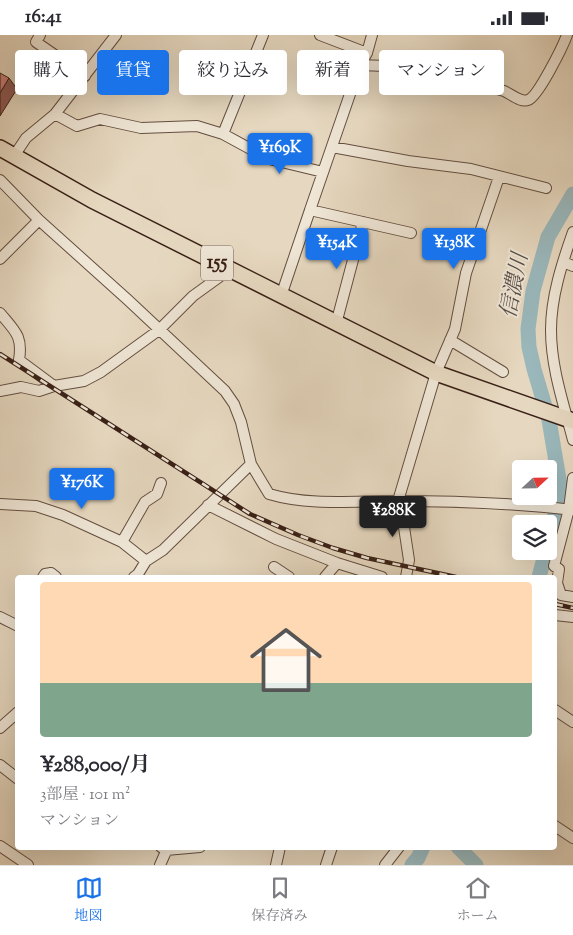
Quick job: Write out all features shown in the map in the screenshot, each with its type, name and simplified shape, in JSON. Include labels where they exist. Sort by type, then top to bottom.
[{"type":"highway","name":"155","points":[[0,148],[92,200],[436,373],[569,419]]},
{"type":"street","points":[[40,35],[36,42],[48,50]]},
{"type":"street","points":[[222,134],[263,35]]},
{"type":"street","points":[[320,35],[359,50]]},
{"type":"street","points":[[368,50],[372,35]]},
{"type":"street","points":[[369,65],[385,66],[400,63],[506,92],[523,101],[529,100],[534,95],[554,63],[567,35]]},
{"type":"street","points":[[87,73],[113,36]]},
{"type":"street","points":[[14,156],[26,138],[55,114],[70,95]]},
{"type":"street","points":[[281,296],[350,95]]},
{"type":"street","points":[[55,114],[77,126],[100,119],[141,127],[197,126],[222,134],[269,159],[323,171]]},
{"type":"street","points":[[332,147],[408,161],[471,169],[546,189]]},
{"type":"street","points":[[406,575],[409,560],[399,501],[436,373],[455,329],[466,273],[499,177]]},
{"type":"street","points":[[0,180],[39,220],[211,377],[234,404],[241,421],[251,463],[269,494],[310,501],[399,501],[540,506],[569,509]]},
{"type":"street","points":[[310,210],[411,233]]},
{"type":"street","points":[[0,259],[39,220]]},
{"type":"street","points":[[336,324],[362,222]]},
{"type":"street","points":[[573,233],[568,264],[555,295],[551,331],[559,388],[569,419],[573,440]]},
{"type":"street","points":[[0,391],[21,387],[39,391],[54,386],[84,381],[101,372],[159,330],[194,296],[229,270]]},
{"type":"street","points":[[0,313],[16,332],[21,346],[19,360],[54,386]]},
{"type":"street","points":[[450,340],[503,372]]},
{"type":"street","points":[[138,575],[146,561],[163,550],[251,463]]},
{"type":"street","points":[[573,478],[569,509],[554,567],[558,569],[557,583],[561,595],[573,597]]},
{"type":"street","points":[[122,542],[145,503],[157,494],[161,483]]},
{"type":"street","points":[[0,504],[36,506],[71,519],[122,542],[146,561]]},
{"type":"street","points":[[208,505],[276,539],[337,563],[376,575]]},
{"type":"street","points":[[327,575],[337,563]]},
{"type":"street","points":[[274,567],[287,575]]},
{"type":"street","points":[[557,615],[573,617]]},
{"type":"street","points":[[0,617],[15,623]]},
{"type":"street","points":[[557,711],[573,722]]},
{"type":"street","points":[[0,728],[15,715]]},
{"type":"street","points":[[0,765],[15,777]]},
{"type":"street","points":[[557,827],[573,838]]},
{"type":"street","points":[[0,846],[28,865]]},
{"type":"street","points":[[160,865],[165,850]]},
{"type":"street","points":[[276,865],[279,850]]},
{"type":"street","points":[[326,865],[331,850]]},
{"type":"street","points":[[385,865],[397,850]]},
{"type":"building","points":[[0,73],[9,78],[0,93]]},
{"type":"waterway","name":"信濃川","points":[[555,515],[561,491],[549,420],[529,347],[528,329],[533,291],[548,237],[573,194]]},
{"type":"waterway","name":"信濃川","points":[[540,575],[544,560]]},
{"type":"waterway","name":"信濃川","points":[[412,865],[422,850]]},
{"type":"waterway","points":[[461,850],[476,865]]},
{"type":"railway","points":[[0,354],[250,514],[333,548],[367,558],[447,575]]},
{"type":"railway","points":[[557,604],[573,608]]}]
